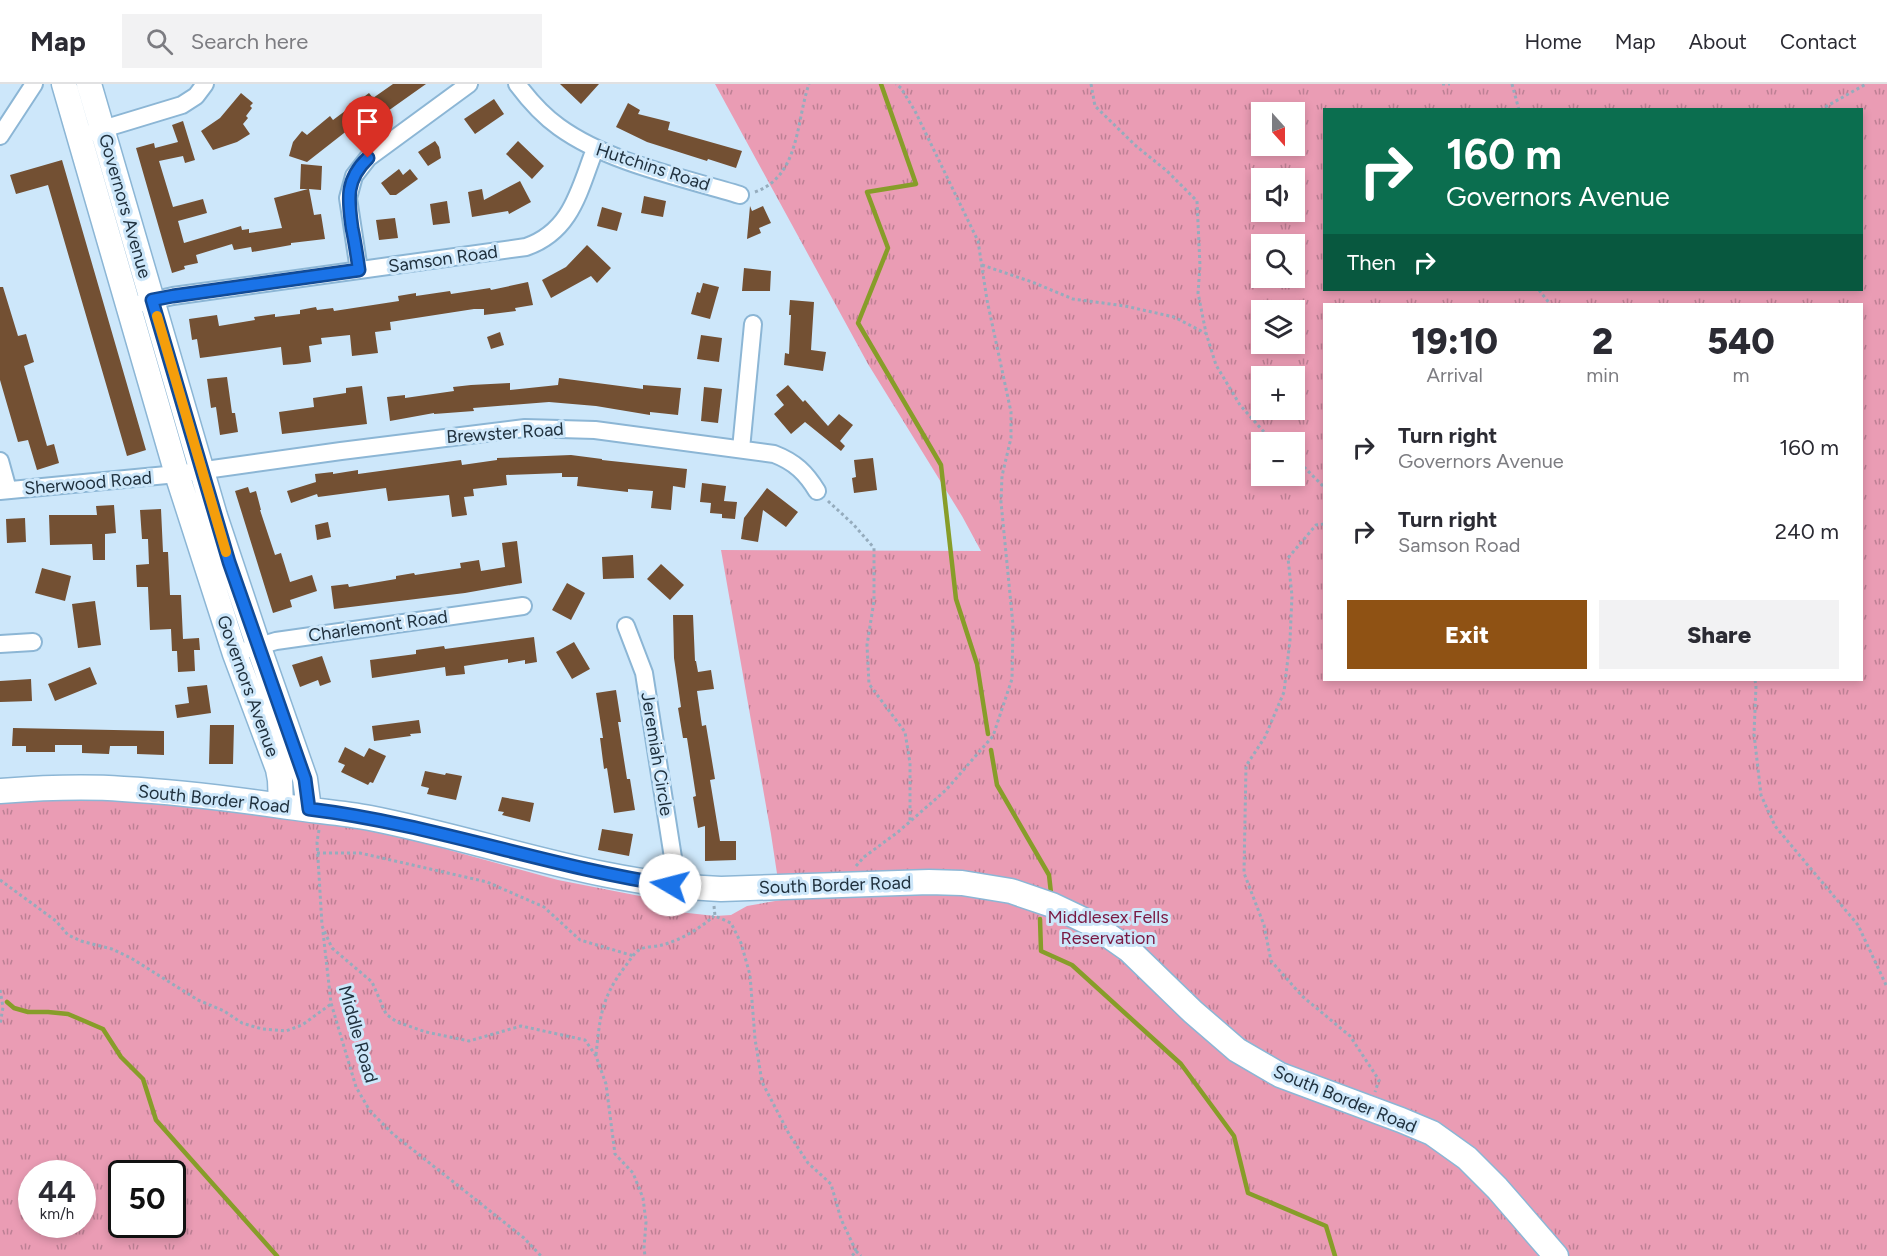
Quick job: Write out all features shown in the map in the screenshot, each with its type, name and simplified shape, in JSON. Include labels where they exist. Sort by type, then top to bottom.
[{"type":"main road","name":"Governors Avenue","points":[[64,84],[91,132],[152,300],[229,562],[246,650],[278,768],[281,806]]},
{"type":"main road","name":"Governors Avenue","points":[[89,84],[91,132],[129,306],[177,474],[246,650],[305,779],[316,810]]},
{"type":"main road","name":"South Border Road","points":[[0,791],[121,789],[222,798],[316,810],[390,822],[608,875],[670,885],[714,889],[929,882],[962,883],[1011,891],[1052,905],[1092,924],[1129,950],[1193,1012],[1237,1050],[1280,1075],[1432,1133],[1467,1158],[1497,1188],[1556,1256]]},
{"type":"street","points":[[0,136],[34,84]]},
{"type":"street","points":[[91,132],[182,105],[196,96],[205,84]]},
{"type":"street","points":[[359,270],[348,198],[357,171],[372,154],[469,84]]},
{"type":"street","name":"Hutchins Road","points":[[517,84],[536,107],[556,125],[595,149],[740,195]]},
{"type":"street","name":"Samson Road","points":[[129,306],[173,296],[518,249],[540,242],[558,228],[572,210],[595,149]]},
{"type":"street","points":[[741,448],[753,324]]},
{"type":"street","name":"Brewster Road","points":[[177,474],[525,428],[595,430],[774,454],[789,459],[808,476],[818,491]]},
{"type":"street","points":[[0,461],[4,490]]},
{"type":"street","name":"Sherwood Road","points":[[4,490],[177,474]]},
{"type":"street","name":"Charlemont Road","points":[[246,650],[276,641],[523,606]]},
{"type":"street","name":"Jeremiah Circle","points":[[626,626],[644,673],[674,864],[670,885]]},
{"type":"street","points":[[0,644],[33,642]]},
{"type":"path","points":[[740,195],[765,188],[777,179],[796,142],[809,84]]},
{"type":"path","points":[[851,885],[854,870],[864,856],[946,790],[993,736],[1012,679],[1013,625],[1001,502],[1002,476],[1011,438],[1011,412],[987,300],[978,241],[915,111],[896,84]]},
{"type":"path","points":[[1091,84],[1095,106],[1197,201],[1200,266],[1198,293],[1206,333],[1216,365],[1240,405],[1264,432]]},
{"type":"path","points":[[1442,84],[1450,84]]},
{"type":"path","points":[[1512,84],[1518,108]]},
{"type":"path","points":[[1824,108],[1866,84]]},
{"type":"path","points":[[982,265],[1073,298],[1174,317],[1206,333]]},
{"type":"path","points":[[1540,291],[1549,303]]},
{"type":"path","points":[[1305,468],[1323,486]]},
{"type":"path","points":[[818,491],[853,524],[874,548],[874,601],[867,645],[869,684],[905,732],[910,763],[910,821]]},
{"type":"path","points":[[1323,524],[1316,525],[1288,558],[1292,596],[1284,692],[1265,737],[1246,766],[1244,873],[1264,926],[1272,961],[1302,996],[1350,1036],[1379,1080],[1369,1108]]},
{"type":"path","points":[[1755,681],[1754,734],[1761,795],[1775,826],[1858,925],[1887,987]]},
{"type":"path","name":"Middle Road","points":[[316,810],[322,926],[331,1003],[356,1087],[370,1111],[393,1134],[524,1238],[541,1256]]},
{"type":"path","points":[[317,853],[360,853],[487,882],[544,907],[580,940],[633,956]]},
{"type":"path","points":[[0,880],[56,921],[68,935],[112,949],[131,958],[198,1000],[224,1011],[242,1023],[262,1029],[286,1031],[302,1025],[331,1003]]},
{"type":"path","points":[[714,889],[715,916]]},
{"type":"path","points":[[596,1056],[601,1011],[614,983],[633,956],[640,949],[662,945],[684,936],[700,928],[715,916]]},
{"type":"path","points":[[715,916],[730,923],[741,943],[747,964],[762,1082],[789,1134],[808,1163],[831,1184],[841,1218],[856,1251],[861,1256]]},
{"type":"path","points":[[322,926],[332,948],[372,982],[386,1014],[397,1022],[426,1032],[469,1041],[521,1026],[585,1040],[596,1056],[606,1084],[615,1154],[633,1173],[644,1198],[645,1256]]},
{"type":"path","points":[[0,990],[3,1007],[0,1025]]},
{"type":"path","points":[[852,1256],[856,1251]]},
{"type":"green space","name":"Middlesex Fells Reservation","points":[[715,84],[1887,84],[1887,1256],[0,1256],[0,799],[144,799],[321,820],[420,842],[558,880],[645,897],[679,912],[715,916],[731,915],[747,906],[781,900],[721,550],[981,551],[962,516],[868,364]]},
{"type":"building","points":[[393,84],[426,84],[371,123],[367,125],[365,123],[357,130],[353,126],[307,162],[289,156],[293,142],[302,131],[307,135],[330,116],[333,120],[369,93],[373,98]]},
{"type":"building","points":[[560,84],[599,84],[581,104]]},
{"type":"building","points":[[241,93],[253,103],[246,116],[248,118],[243,124],[250,134],[237,142],[213,150],[201,131],[220,118]]},
{"type":"building","points":[[494,99],[504,114],[475,134],[464,119]]},
{"type":"building","points":[[628,103],[640,110],[638,114],[670,122],[668,130],[742,151],[736,168],[647,142],[616,127]]},
{"type":"building","points":[[183,121],[195,160],[185,163],[183,156],[159,161],[173,207],[203,199],[207,213],[178,221],[184,243],[241,226],[242,230],[249,229],[249,233],[282,228],[274,198],[308,189],[300,189],[301,164],[322,166],[321,190],[309,189],[314,215],[321,214],[325,239],[291,243],[291,245],[252,252],[251,247],[234,250],[232,244],[196,255],[198,263],[184,266],[185,269],[172,273],[136,148],[154,143],[155,148],[178,142],[172,125]]},
{"type":"building","points":[[435,141],[441,158],[428,166],[418,152]]},
{"type":"building","points":[[518,141],[544,166],[532,179],[506,154]]},
{"type":"building","points":[[62,160],[146,450],[127,456],[48,185],[16,194],[10,175]]},
{"type":"building","points":[[399,169],[403,175],[410,169],[418,179],[396,195],[390,195],[381,183]]},
{"type":"building","points":[[520,181],[531,202],[509,214],[508,211],[472,217],[468,192],[482,189],[484,200]]},
{"type":"building","points":[[644,196],[666,201],[663,217],[641,213]]},
{"type":"building","points":[[447,201],[450,223],[433,225],[430,204]]},
{"type":"building","points":[[750,206],[752,211],[763,206],[771,223],[759,228],[761,233],[747,239]]},
{"type":"building","points":[[602,207],[622,213],[617,231],[597,226]]},
{"type":"building","points":[[395,218],[398,238],[379,240],[376,220]]},
{"type":"building","points":[[587,245],[611,268],[597,283],[591,276],[551,298],[542,280],[566,267]]},
{"type":"building","points":[[744,268],[771,271],[770,291],[742,291]]},
{"type":"building","points":[[528,282],[533,305],[515,308],[516,311],[484,315],[484,309],[474,309],[390,322],[391,330],[375,332],[378,353],[352,356],[350,335],[321,338],[322,344],[309,346],[311,362],[296,364],[283,365],[281,347],[200,358],[197,339],[192,340],[189,319],[217,315],[219,326],[255,320],[254,317],[300,314],[300,310],[316,307],[317,310],[333,308],[334,311],[399,301],[398,296],[416,293],[416,296],[450,291],[451,294],[490,288],[491,290]]},
{"type":"building","points":[[703,283],[719,287],[710,319],[691,314],[697,292],[700,293]]},
{"type":"building","points":[[0,287],[3,287],[18,336],[26,334],[34,362],[24,366],[47,446],[54,444],[59,463],[37,470],[28,440],[18,442],[0,380]]},
{"type":"building","points":[[790,300],[814,302],[811,350],[826,352],[823,371],[784,365],[785,353],[789,354]]},
{"type":"building","points":[[500,332],[504,345],[491,349],[487,337]]},
{"type":"building","points":[[701,335],[722,338],[719,362],[697,359]]},
{"type":"building","points":[[227,377],[232,413],[235,413],[238,432],[220,435],[216,407],[211,408],[207,379]]},
{"type":"building","points":[[559,378],[643,389],[643,385],[681,388],[678,415],[650,412],[650,415],[596,406],[549,402],[473,408],[474,411],[434,413],[390,421],[387,397],[405,395],[405,398],[454,391],[453,387],[471,385],[510,383],[510,390],[558,385]]},
{"type":"building","points":[[788,385],[828,426],[839,414],[853,425],[840,441],[845,446],[841,451],[805,422],[791,434],[774,414],[784,405],[776,395]]},
{"type":"building","points":[[362,386],[367,424],[282,434],[279,412],[314,407],[313,398],[346,393],[346,388]]},
{"type":"building","points":[[704,387],[722,389],[718,423],[701,421]]},
{"type":"building","points":[[571,455],[687,469],[685,488],[673,486],[671,510],[651,508],[653,491],[628,489],[628,492],[577,486],[578,477],[562,477],[562,473],[506,475],[507,485],[473,489],[474,496],[464,497],[467,515],[452,517],[449,495],[388,501],[386,488],[318,497],[317,494],[291,503],[287,491],[316,482],[315,474],[358,470],[358,474],[461,460],[462,465],[497,460],[497,458]]},
{"type":"building","points":[[873,458],[877,490],[854,493],[852,478],[856,477],[854,460]]},
{"type":"building","points":[[702,483],[726,486],[724,501],[737,502],[735,519],[722,518],[722,514],[710,513],[711,503],[700,502]]},
{"type":"building","points":[[248,487],[250,493],[256,491],[275,555],[281,553],[290,582],[312,575],[317,591],[290,600],[292,607],[273,613],[235,491]]},
{"type":"building","points":[[767,488],[798,512],[786,527],[763,510],[758,542],[741,539],[744,518]]},
{"type":"building","points":[[114,505],[116,533],[105,534],[105,560],[93,560],[92,544],[50,545],[49,515],[97,515],[96,506]]},
{"type":"building","points":[[161,509],[163,552],[168,552],[170,595],[181,595],[183,639],[199,638],[200,650],[194,650],[195,671],[178,672],[177,651],[172,651],[171,629],[150,630],[148,587],[137,587],[136,565],[149,564],[148,539],[142,539],[140,510]]},
{"type":"building","points":[[25,518],[26,542],[7,543],[6,519]]},
{"type":"building","points":[[328,522],[331,537],[317,540],[315,525]]},
{"type":"building","points":[[517,541],[522,583],[465,593],[334,609],[331,586],[348,584],[349,587],[396,579],[396,576],[461,568],[460,563],[479,560],[481,571],[505,567],[502,543]]},
{"type":"building","points":[[633,555],[634,578],[603,579],[602,557]]},
{"type":"building","points":[[661,564],[684,585],[670,600],[647,579]]},
{"type":"building","points":[[42,568],[71,576],[65,601],[35,593]]},
{"type":"building","points":[[567,583],[585,593],[571,620],[552,610]]},
{"type":"building","points":[[95,601],[101,645],[78,648],[72,604]]},
{"type":"building","points":[[673,615],[693,615],[695,661],[698,672],[711,670],[714,689],[697,691],[702,726],[706,725],[715,779],[710,780],[720,841],[736,841],[736,860],[705,861],[705,826],[698,828],[693,797],[696,796],[687,738],[683,738],[678,708],[681,707],[674,658]]},
{"type":"building","points":[[534,637],[537,662],[525,664],[525,660],[508,663],[508,659],[464,666],[465,674],[446,676],[445,667],[372,678],[370,660],[416,654],[416,650],[444,646],[445,649]]},
{"type":"building","points":[[574,642],[590,669],[572,679],[556,652]]},
{"type":"building","points":[[322,656],[331,682],[320,686],[318,680],[300,687],[292,665]]},
{"type":"building","points":[[90,667],[97,684],[55,701],[48,684]]},
{"type":"building","points":[[31,679],[32,701],[0,702],[0,681]]},
{"type":"building","points":[[207,685],[211,713],[177,718],[175,705],[189,703],[187,687]]},
{"type":"building","points":[[616,690],[621,722],[618,722],[627,779],[630,779],[635,810],[614,813],[607,768],[604,769],[600,738],[603,738],[596,693]]},
{"type":"building","points":[[419,720],[421,733],[374,741],[372,726]]},
{"type":"building","points":[[210,725],[234,725],[233,764],[209,764]]},
{"type":"building","points":[[13,728],[164,731],[164,755],[137,754],[137,746],[110,746],[109,754],[82,753],[82,745],[55,745],[55,752],[26,752],[26,746],[12,746]]},
{"type":"building","points":[[345,747],[364,757],[369,748],[386,756],[373,783],[370,782],[368,785],[341,772],[345,765],[338,762]]},
{"type":"building","points":[[425,771],[462,776],[456,800],[427,794],[429,788],[421,786]]},
{"type":"building","points":[[502,797],[534,803],[530,822],[502,815],[504,812],[498,811]]},
{"type":"building","points":[[602,829],[633,834],[629,856],[598,850]]},
{"type":"waterway","points":[[881,84],[916,184],[867,192],[888,248],[858,323],[941,465],[956,599],[977,664],[988,734]]},
{"type":"waterway","points":[[991,750],[997,785],[1049,875],[1051,893]]},
{"type":"waterway","points":[[1040,919],[1041,951],[1072,965],[1181,1064],[1234,1136],[1248,1193],[1326,1226],[1335,1256]]},
{"type":"waterway","points":[[7,1002],[14,1008],[28,1012],[68,1014],[103,1029],[121,1057],[143,1079],[156,1120],[277,1256]]},
{"type":"slow traffic","points":[[157,316],[226,552]]},
{"type":"route","points":[[368,158],[357,171],[349,192],[359,270],[152,300],[229,562],[305,779],[309,809],[370,818],[623,878],[670,885]]}]
